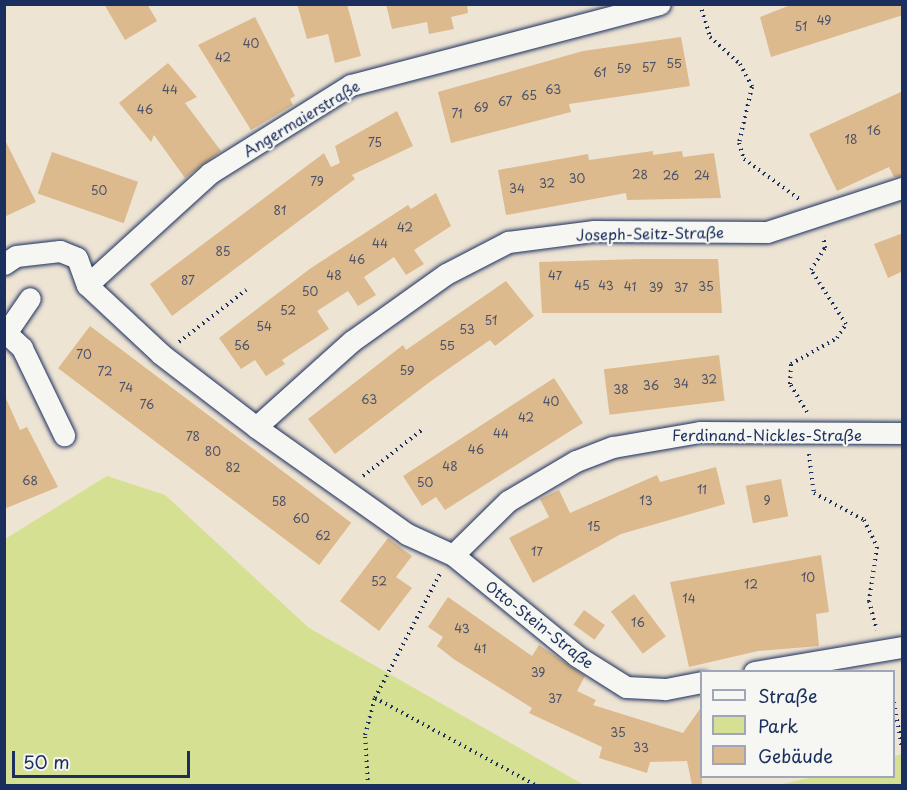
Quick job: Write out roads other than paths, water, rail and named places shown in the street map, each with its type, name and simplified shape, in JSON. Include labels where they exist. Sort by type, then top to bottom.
[{"type":"street","name":"Angermaierstraße","points":[[87,285],[210,173],[351,85],[660,4]]},
{"type":"street","name":"Joseph-Seitz-Straße","points":[[256,427],[352,342],[446,274],[508,242],[594,231],[767,232],[903,188]]},
{"type":"street","points":[[4,264],[16,256],[60,251],[77,258],[87,285],[161,354],[344,491],[407,534],[453,555]]},
{"type":"street","points":[[30,298],[5,332],[22,348],[64,435]]},
{"type":"street","name":"Ferdinand-Nickles-Straße","points":[[453,555],[508,501],[576,461],[613,447],[700,432],[811,423],[903,433]]},
{"type":"street","name":"Otto-Stein-Straße","points":[[453,555],[577,656],[626,687],[665,689],[700,682]]},
{"type":"street","points":[[767,670],[903,647]]}]
